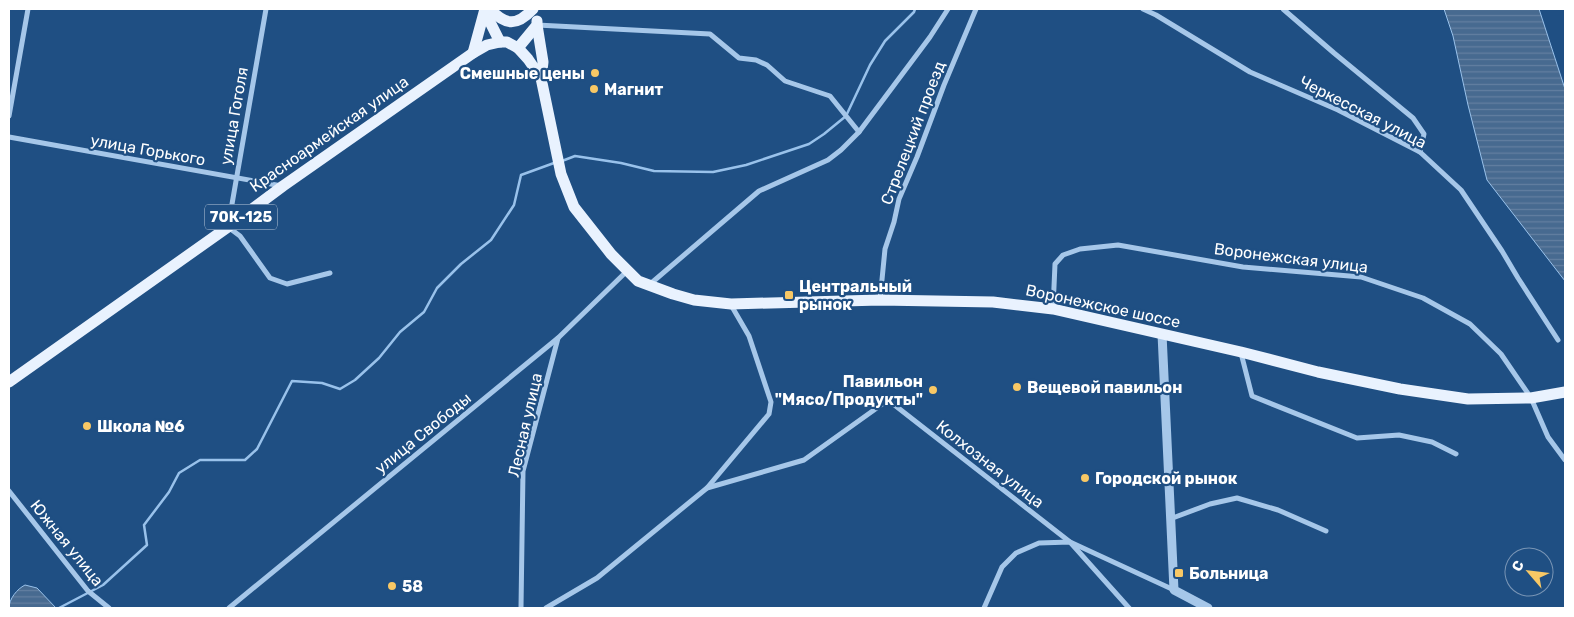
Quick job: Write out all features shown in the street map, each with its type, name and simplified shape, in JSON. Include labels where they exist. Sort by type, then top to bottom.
[{"type":"main road","points":[[488,9],[506,22],[518,21],[533,9]]},
{"type":"main road","points":[[488,9],[490,22],[500,42],[513,44],[518,48],[532,64],[541,79]]},
{"type":"main road","points":[[473,53],[488,9]]},
{"type":"main road","points":[[539,9],[537,25],[542,62],[541,79]]},
{"type":"main road","points":[[518,48],[537,25]]},
{"type":"main road","name":"Красноармейская улица","points":[[9,382],[473,53],[487,45],[500,42]]},
{"type":"main road","name":"Воронежское шоссе","points":[[541,79],[561,174],[574,207],[611,254],[638,281],[673,294],[694,300],[731,304],[880,300],[993,302],[1053,309],[1400,390],[1468,398],[1531,398],[1565,392]]},
{"type":"street","points":[[9,116],[28,9]]},
{"type":"street","name":"улица Гоголя","points":[[228,227],[266,9]]},
{"type":"street","points":[[648,285],[759,191],[828,160],[841,150],[859,132],[930,38],[948,9]]},
{"type":"street","name":"Стрелецкий проезд","points":[[880,300],[885,249],[894,222],[899,198],[976,9]]},
{"type":"street","name":"Черкесская улица","points":[[1143,9],[1250,72],[1338,110],[1420,152],[1461,190],[1502,250],[1558,340]]},
{"type":"street","points":[[1284,9],[1413,118],[1424,134],[1420,152]]},
{"type":"street","points":[[537,25],[710,34],[739,58],[756,60],[767,65],[785,81],[830,96],[859,132]]},
{"type":"street","name":"улица Горького","points":[[9,137],[283,186]]},
{"type":"street","points":[[228,227],[240,236],[270,278],[287,284],[330,273]]},
{"type":"street","name":"Воронежская улица","points":[[1053,309],[1055,264],[1063,255],[1080,249],[1118,245],[1243,267],[1361,277],[1423,298],[1470,324],[1501,354],[1531,398],[1548,436],[1565,460]]},
{"type":"street","name":"улица Свободы","points":[[229,608],[558,338],[627,271]]},
{"type":"street","points":[[707,488],[769,414],[771,402],[749,336],[731,304]]},
{"type":"street","points":[[1162,334],[1174,590],[1208,608]]},
{"type":"street","name":"Лесная улица","points":[[520,608],[523,471],[558,338]]},
{"type":"street","points":[[1241,352],[1252,396],[1358,438],[1399,435],[1432,442],[1456,454]]},
{"type":"street","name":"Колхозная улица","points":[[546,608],[597,578],[707,488],[804,460],[888,400],[1070,542],[1174,590]]},
{"type":"street","name":"Южная улица","points":[[9,491],[88,592],[109,608]]},
{"type":"street","points":[[1170,519],[1210,504],[1237,498],[1278,510],[1326,531]]},
{"type":"street","points":[[984,608],[1002,567],[1016,553],[1039,542],[1070,542],[1129,608]]},
{"type":"water","points":[[1444,9],[1539,9],[1565,89],[1565,281],[1487,180],[1453,36]]},
{"type":"water","points":[[25,585],[37,588],[56,608],[9,608],[10,601],[14,595]]},
{"type":"waterway","points":[[562,161],[575,156],[621,163],[654,171],[713,172],[746,165],[809,144],[846,116],[870,65],[885,41],[915,9]]},
{"type":"waterway","points":[[59,608],[103,585],[147,545],[144,525],[169,492],[179,473],[200,460],[245,460],[257,449],[292,381],[322,383],[340,389],[355,380],[379,358],[400,332],[424,312],[437,288],[461,264],[491,240],[514,205],[521,175],[554,163]]},
{"type":"place","name":"Смешные цены","points":[[595,73]]},
{"type":"place","name":"Магнит","points":[[594,89]]},
{"type":"place","name":"Центральный рынок","points":[[789,295]]},
{"type":"place","name":"Вещевой павильон","points":[[1017,387]]},
{"type":"place","name":"Павильон \"Мясо/Продукты\"","points":[[933,390]]},
{"type":"place","name":"Школа №6","points":[[87,426]]},
{"type":"place","name":"Городской рынок","points":[[1085,478]]},
{"type":"place","name":"Больница","points":[[1179,573]]},
{"type":"place","name":"58","points":[[392,586]]}]
